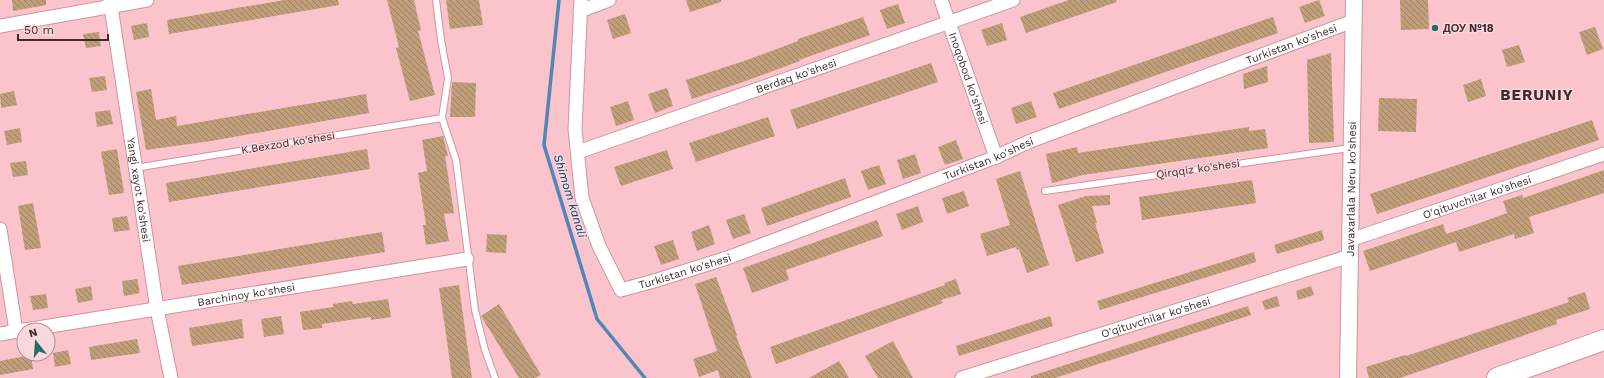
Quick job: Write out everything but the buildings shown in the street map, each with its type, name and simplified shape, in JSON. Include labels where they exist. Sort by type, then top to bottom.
[{"type":"main road","points":[[1496,378],[1604,340]]},
{"type":"street","points":[[0,26],[110,3],[147,0]]},
{"type":"street","points":[[578,152],[575,129],[581,5],[609,0]]},
{"type":"street","name":"Inoqobod ko'shesi","points":[[942,0],[996,157]]},
{"type":"street","name":"Berdaq ko'shesi","points":[[578,152],[1013,0]]},
{"type":"street","name":"Javaxarlala Neru ko'shesi","points":[[1348,378],[1354,0]]},
{"type":"street","name":"Yangi xayot ko'shesi","points":[[110,3],[157,309],[172,378]]},
{"type":"street","name":"Turkistan ko'shesi","points":[[578,152],[582,198],[599,246],[621,290],[727,258],[996,157],[1028,142],[1353,21]]},
{"type":"street","name":"O'qituvchilar ko'shesi","points":[[1350,240],[1604,154]]},
{"type":"street","points":[[0,229],[20,322]]},
{"type":"street","name":"O'qituvchilar ko'shesi","points":[[962,378],[1350,256]]},
{"type":"street","name":"Barchinoy ko'shesi","points":[[56,325],[468,259]]},
{"type":"street","name":"Barchinoy ko'shesi","points":[[0,334],[16,332]]},
{"type":"lane","points":[[436,0],[448,78],[442,118],[456,160],[475,310],[485,350],[495,378]]},
{"type":"lane","name":"K.Bexzod ko'shesi","points":[[135,168],[442,118]]},
{"type":"lane","name":"Qirqqiz ko'shesi","points":[[1045,191],[1352,148]]},
{"type":"waterway","name":"Shimom kanali","points":[[559,0],[544,145],[597,319],[645,378]]},
{"type":"place","name":"ДОУ №18","points":[[1435,28]]},
{"type":"district","name":"BERUNIY","points":[[1537,95]]}]
